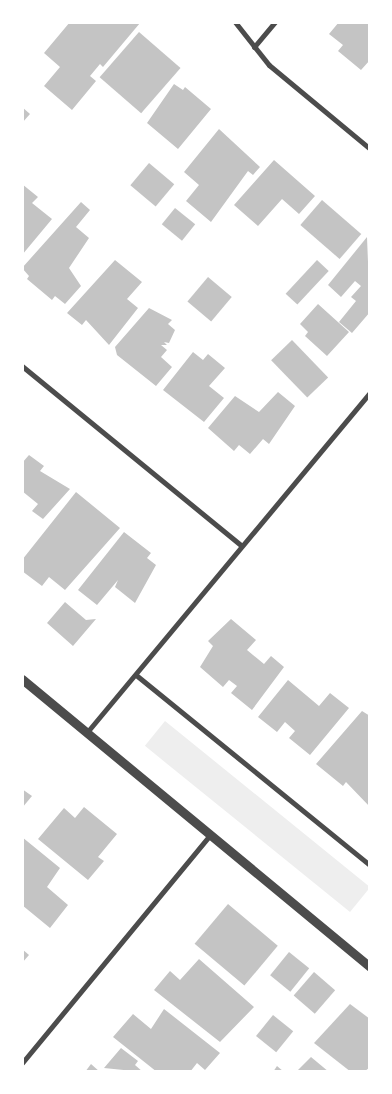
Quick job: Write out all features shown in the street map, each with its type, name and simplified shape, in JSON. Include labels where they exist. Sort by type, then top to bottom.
[{"type":"street","points":[[235,22],[254,48],[370,148]]},
{"type":"street","points":[[254,48],[275,22]]},
{"type":"street","points":[[22,366],[241,545]]},
{"type":"street","points":[[88,731],[370,392]]},
{"type":"street","points":[[136,674],[370,865]]},
{"type":"street","points":[[22,679],[88,731],[370,967]]},
{"type":"street","points":[[22,1063],[211,834]]},
{"type":"shaded area","points":[[165,721],[370,887],[350,912],[145,746]]},
{"type":"building","points":[[70,22],[140,23],[103,67],[100,64],[90,76],[96,81],[72,110],[44,86],[60,67],[44,53]]},
{"type":"building","points":[[339,22],[370,22],[370,60],[361,70],[338,51],[343,45],[329,34]]},
{"type":"building","points":[[139,32],[181,68],[141,113],[100,77]]},
{"type":"building","points":[[174,84],[183,90],[185,87],[211,109],[178,149],[147,123]]},
{"type":"building","points":[[22,107],[30,114],[22,123]]},
{"type":"building","points":[[219,129],[260,167],[253,175],[248,171],[211,222],[186,201],[199,185],[184,172]]},
{"type":"building","points":[[274,160],[315,196],[299,214],[282,199],[258,226],[234,205]]},
{"type":"building","points":[[149,163],[174,184],[156,206],[130,185]]},
{"type":"building","points":[[22,184],[38,197],[32,203],[52,219],[22,255]]},
{"type":"building","points":[[322,200],[361,234],[340,259],[300,225]]},
{"type":"building","points":[[81,202],[90,210],[76,227],[89,238],[69,268],[81,286],[65,304],[55,296],[52,300],[27,279],[29,276],[22,268]]},
{"type":"building","points":[[175,208],[195,224],[182,241],[162,224]]},
{"type":"building","points":[[367,237],[370,312],[352,333],[339,322],[356,301],[351,297],[361,286],[355,281],[341,297],[328,285]]},
{"type":"building","points":[[115,260],[142,282],[127,299],[138,308],[109,345],[86,320],[82,325],[67,313]]},
{"type":"building","points":[[317,260],[329,271],[297,305],[286,294]]},
{"type":"building","points":[[208,277],[232,297],[211,321],[187,302]]},
{"type":"building","points":[[318,304],[349,332],[327,356],[305,336],[308,332],[300,324]]},
{"type":"building","points":[[149,308],[172,320],[168,324],[175,330],[169,343],[164,342],[167,345],[161,345],[167,350],[161,357],[172,367],[156,386],[117,355],[115,347]]},
{"type":"building","points":[[292,340],[328,377],[307,398],[271,360]]},
{"type":"building","points":[[193,352],[203,360],[208,354],[225,368],[209,386],[224,398],[204,422],[163,390]]},
{"type":"building","points":[[278,392],[295,406],[269,444],[263,439],[250,454],[239,445],[234,451],[208,428],[235,396],[259,412]]},
{"type":"building","points":[[29,455],[44,466],[40,471],[70,489],[43,519],[32,511],[38,504],[22,491],[22,463]]},
{"type":"building","points":[[76,492],[120,528],[65,590],[49,577],[42,586],[22,571],[22,560]]},
{"type":"building","points":[[124,532],[151,553],[147,558],[156,565],[135,603],[115,587],[118,580],[97,605],[78,590]]},
{"type":"building","points":[[65,602],[86,620],[96,619],[73,646],[47,623]]},
{"type":"building","points":[[231,619],[256,640],[247,650],[264,664],[271,656],[284,667],[252,710],[231,693],[237,686],[229,680],[223,687],[200,667],[213,646],[208,641]]},
{"type":"building","points":[[288,680],[319,706],[330,693],[349,708],[310,755],[289,738],[295,731],[285,722],[277,732],[258,717]]},
{"type":"building","points":[[362,711],[370,716],[370,807],[346,782],[343,786],[316,764]]},
{"type":"building","points":[[22,789],[32,796],[22,808]]},
{"type":"building","points":[[84,807],[117,834],[98,857],[104,861],[88,880],[38,839],[64,808],[75,818]]},
{"type":"building","points":[[22,837],[60,868],[47,887],[68,905],[50,928],[22,905]]},
{"type":"building","points":[[228,904],[278,946],[244,986],[195,944]]},
{"type":"building","points":[[22,949],[29,955],[22,963]]},
{"type":"building","points":[[289,952],[309,968],[290,992],[270,975]]},
{"type":"building","points":[[199,959],[254,1007],[220,1042],[154,990],[170,971],[180,980]]},
{"type":"building","points":[[314,972],[335,990],[315,1014],[294,995]]},
{"type":"building","points":[[350,1004],[370,1019],[370,1067],[364,1072],[351,1072],[314,1043]]},
{"type":"building","points":[[164,1009],[220,1053],[205,1070],[197,1063],[190,1072],[157,1072],[113,1037],[133,1014],[151,1029]]},
{"type":"building","points":[[273,1015],[293,1031],[276,1052],[256,1036]]},
{"type":"building","points":[[121,1048],[138,1061],[135,1065],[143,1072],[104,1068]]},
{"type":"building","points":[[311,1057],[329,1072],[296,1072]]},
{"type":"building","points":[[91,1064],[100,1072],[85,1072]]},
{"type":"building","points":[[277,1066],[284,1072],[273,1072]]}]
